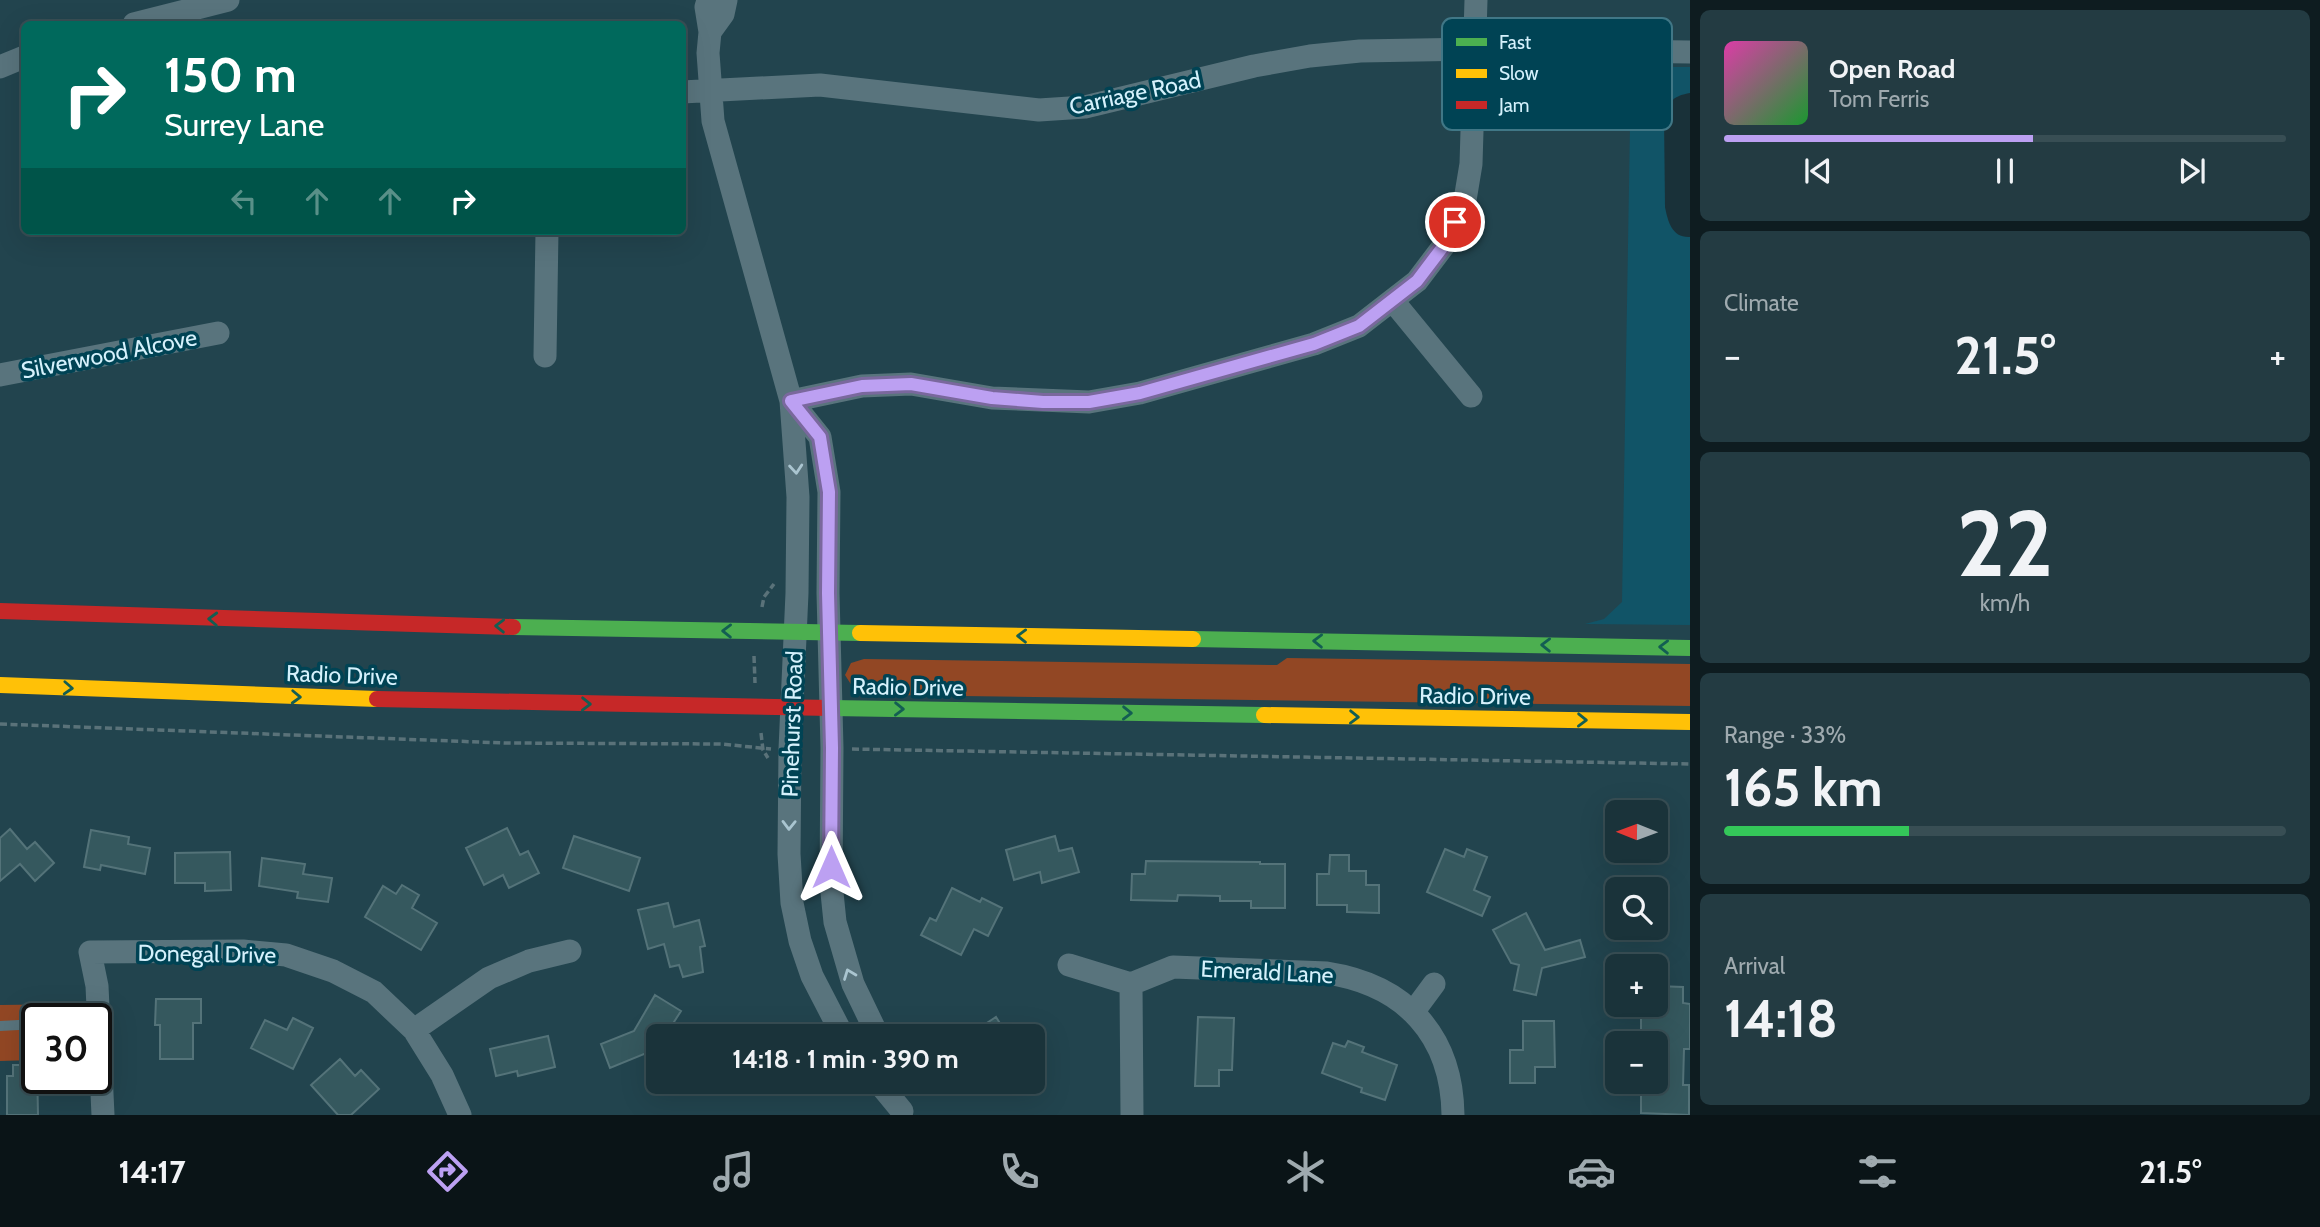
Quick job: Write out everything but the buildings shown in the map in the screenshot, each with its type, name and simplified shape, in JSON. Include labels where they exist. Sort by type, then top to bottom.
[{"type":"main road","points":[[0,611],[321,622],[1690,648]]},
{"type":"main road","name":"Radio Drive","points":[[0,685],[390,700],[1690,722]]},
{"type":"street","points":[[146,21],[228,0]]},
{"type":"street","name":"Pinehurst Road","points":[[708,0],[709,90],[713,121],[791,401],[798,497],[789,854],[792,902],[800,941],[812,976],[837,1024]]},
{"type":"street","name":"Pinehurst Road","points":[[710,32],[723,14],[726,0]]},
{"type":"street","points":[[1476,0],[1476,18]]},
{"type":"street","name":"Carriage Road","points":[[686,92],[820,85],[1038,110],[1085,107],[1254,66],[1310,56],[1360,51],[1442,50]]},
{"type":"street","name":"Carriage Road","points":[[1672,52],[1690,52]]},
{"type":"street","points":[[0,66],[21,58]]},
{"type":"street","points":[[791,401],[862,386],[911,384],[992,398],[1089,402],[1140,393],[1314,344],[1359,326],[1393,301],[1417,281],[1445,244],[1465,200],[1471,164],[1472,130]]},
{"type":"street","points":[[544,356],[547,235]]},
{"type":"street","points":[[1393,301],[1471,396]]},
{"type":"street","name":"Silverwood Alcove","points":[[0,375],[218,332]]},
{"type":"street","name":"Pinehurst Road","points":[[791,401],[820,437],[825,458],[830,503],[831,872],[835,922],[853,984],[872,1024]]},
{"type":"street","name":"Donegal Drive","points":[[97,1003],[97,986],[90,952],[243,951],[286,955],[333,971],[374,992],[414,1030],[442,1076],[460,1115]]},
{"type":"street","points":[[414,1030],[489,978],[530,961],[570,951]]},
{"type":"street","points":[[1069,965],[1132,984],[1132,1115]]},
{"type":"street","name":"Emerald Lane","points":[[1132,984],[1173,967],[1327,973],[1352,976],[1372,983],[1413,1012],[1427,1027],[1438,1046],[1447,1072],[1453,1115]]},
{"type":"street","points":[[1413,1012],[1434,984]]},
{"type":"street","points":[[102,1094],[103,1115]]},
{"type":"street","points":[[888,1094],[903,1113]]},
{"type":"street","points":[[896,1094],[903,1113]]},
{"type":"lane","points":[[0,1026],[21,1025]]},
{"type":"path","points":[[0,724],[491,743],[721,744],[763,750],[753,662],[764,597],[768,592]]},
{"type":"path","points":[[859,749],[1690,764]]},
{"type":"shaded area","points":[[1672,67],[1690,67],[1690,625],[1585,624],[1604,619],[1622,602],[1630,130],[1672,130]]},
{"type":"shaded area","points":[[1690,93],[1690,237],[1675,232],[1669,223],[1665,207],[1664,130],[1672,130],[1672,101]]},
{"type":"shaded area","points":[[1287,658],[1690,664],[1690,706],[890,695],[852,686],[845,675],[851,663],[864,659],[1277,665]]},
{"type":"shaded area","points":[[0,1005],[21,1005],[21,1060],[0,1061]]},
{"type":"traffic: fast","points":[[513,627],[860,633]]},
{"type":"traffic: fast","points":[[1193,639],[1690,648]]},
{"type":"traffic: fast","points":[[831,708],[1264,715]]},
{"type":"traffic: slow","points":[[860,633],[1193,639]]},
{"type":"traffic: slow","points":[[0,685],[377,699]]},
{"type":"traffic: slow","points":[[1264,715],[1690,722]]},
{"type":"traffic: jam","points":[[0,611],[513,627]]},
{"type":"traffic: jam","points":[[377,699],[831,708]]},
{"type":"route","points":[[831,867],[829,492],[820,437],[791,401],[862,386],[911,384],[992,398],[1043,402],[1089,402],[1140,393],[1314,344],[1359,326],[1417,281],[1445,244],[1455,222]]}]
